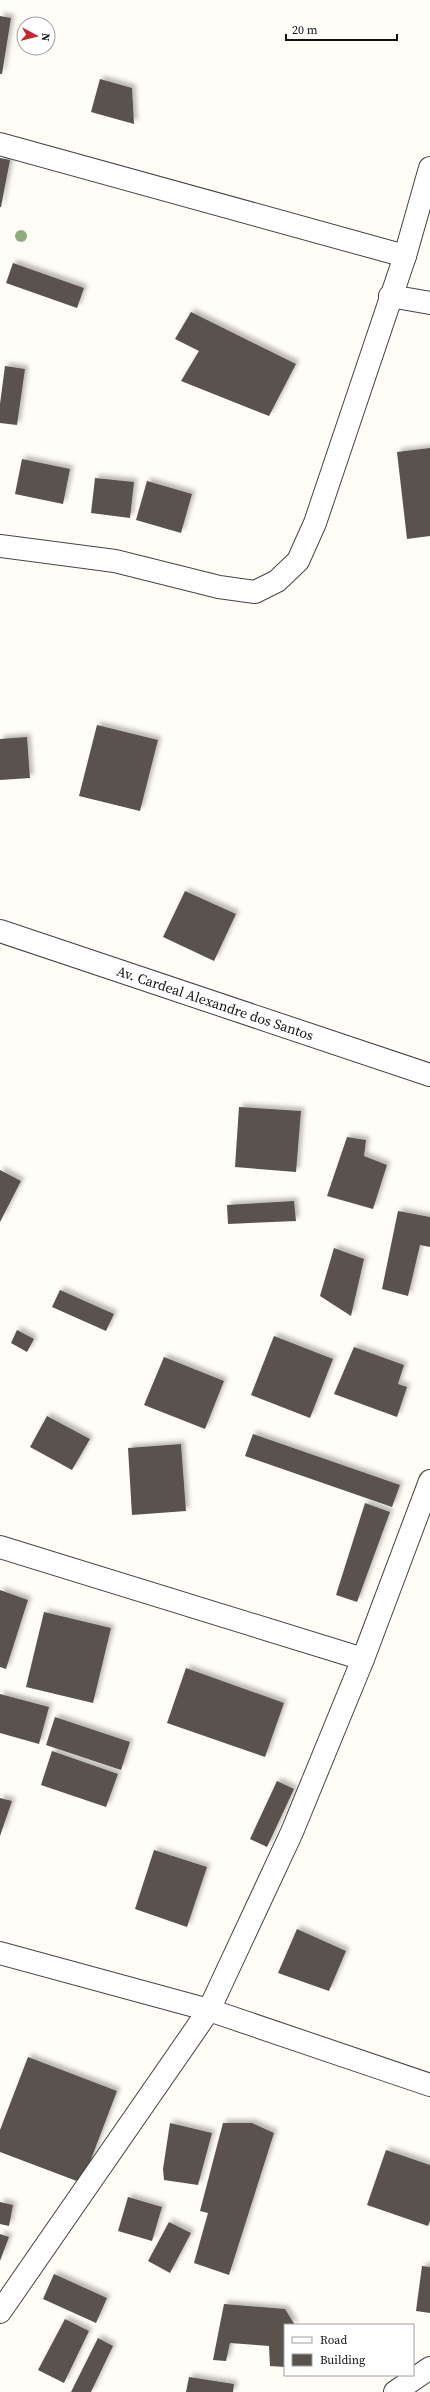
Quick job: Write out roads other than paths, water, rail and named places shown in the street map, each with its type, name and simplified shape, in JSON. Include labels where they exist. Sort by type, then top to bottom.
[{"type":"street","points":[[0,144],[405,256]]},
{"type":"street","points":[[0,546],[115,561],[219,587],[255,592],[277,581],[298,561],[315,523],[390,296],[405,256],[430,168]]},
{"type":"street","points":[[390,296],[430,303]]},
{"type":"street","name":"Av. Cardeal Alexandre dos Santos","points":[[0,931],[430,1075]]},
{"type":"street","points":[[0,2312],[209,2010],[292,1832],[363,1659],[430,1482]]},
{"type":"street","points":[[0,1547],[363,1659]]},
{"type":"street","points":[[0,1953],[209,2010],[430,2085]]},
{"type":"street","points":[[395,2392],[430,2368]]}]
